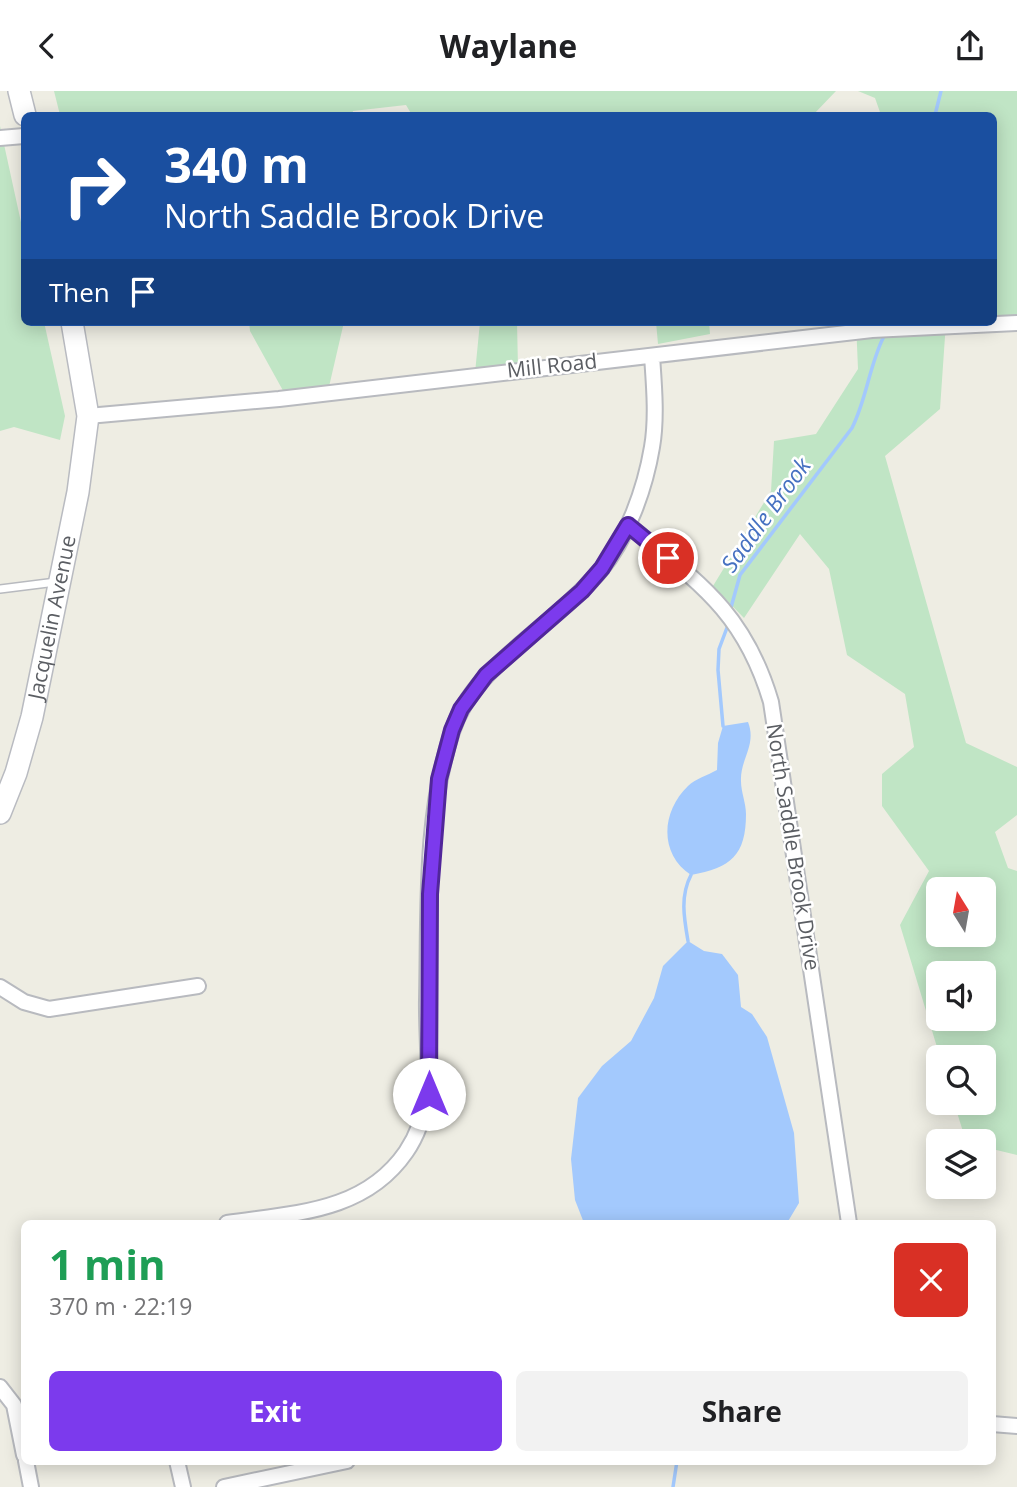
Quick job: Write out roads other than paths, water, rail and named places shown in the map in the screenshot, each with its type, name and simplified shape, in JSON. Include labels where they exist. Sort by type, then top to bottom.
[{"type":"main road","points":[[19,91],[24,112]]},
{"type":"main road","name":"Jacquelin Avenue","points":[[0,813],[16,773],[32,717],[74,515],[88,416],[73,326]]},
{"type":"street","points":[[0,138],[21,136]]},
{"type":"street","name":"Mill Road","points":[[997,324],[1017,323]]},
{"type":"street","name":"Mill Road","points":[[88,416],[279,399],[872,330],[955,326]]},
{"type":"street","points":[[246,1220],[337,1206],[355,1197],[391,1170],[416,1135],[430,1085],[427,1012],[430,894],[439,779],[452,730],[461,709],[486,675],[582,591],[602,568],[628,525],[652,447],[652,356]]},
{"type":"street","name":"North Saddle Brook Drive","points":[[628,525],[722,605],[744,635],[762,673],[771,702],[849,1220]]},
{"type":"street","points":[[0,987],[24,1002],[49,1009],[198,986]]},
{"type":"street","points":[[0,1387],[14,1405],[21,1440]]},
{"type":"street","points":[[996,1424],[1017,1426]]},
{"type":"street","points":[[27,1465],[31,1487]]},
{"type":"street","points":[[178,1465],[183,1487]]},
{"type":"street","points":[[223,1487],[328,1465]]},
{"type":"lane","points":[[0,589],[61,582]]},
{"type":"water","points":[[748,722],[751,738],[741,773],[746,814],[743,840],[734,857],[726,863],[691,875],[673,856],[669,844],[667,832],[673,808],[679,796],[691,784],[717,770],[718,743],[723,726]]},
{"type":"water","points":[[688,941],[704,951],[722,954],[738,975],[741,1007],[752,1014],[767,1037],[794,1133],[799,1203],[789,1220],[583,1220],[575,1200],[571,1159],[578,1098],[602,1066],[631,1041],[654,998],[663,966]]},
{"type":"waterway","name":"Saddle Brook","points":[[936,112],[941,91]]},
{"type":"waterway","name":"Saddle Brook","points":[[730,611],[740,575],[852,428],[884,336]]},
{"type":"waterway","name":"Saddle Brook","points":[[723,726],[719,649],[728,625]]},
{"type":"waterway","name":"Saddle Brook","points":[[688,941],[684,899],[691,875]]},
{"type":"waterway","name":"Saddle Brook","points":[[673,1487],[676,1465]]}]
